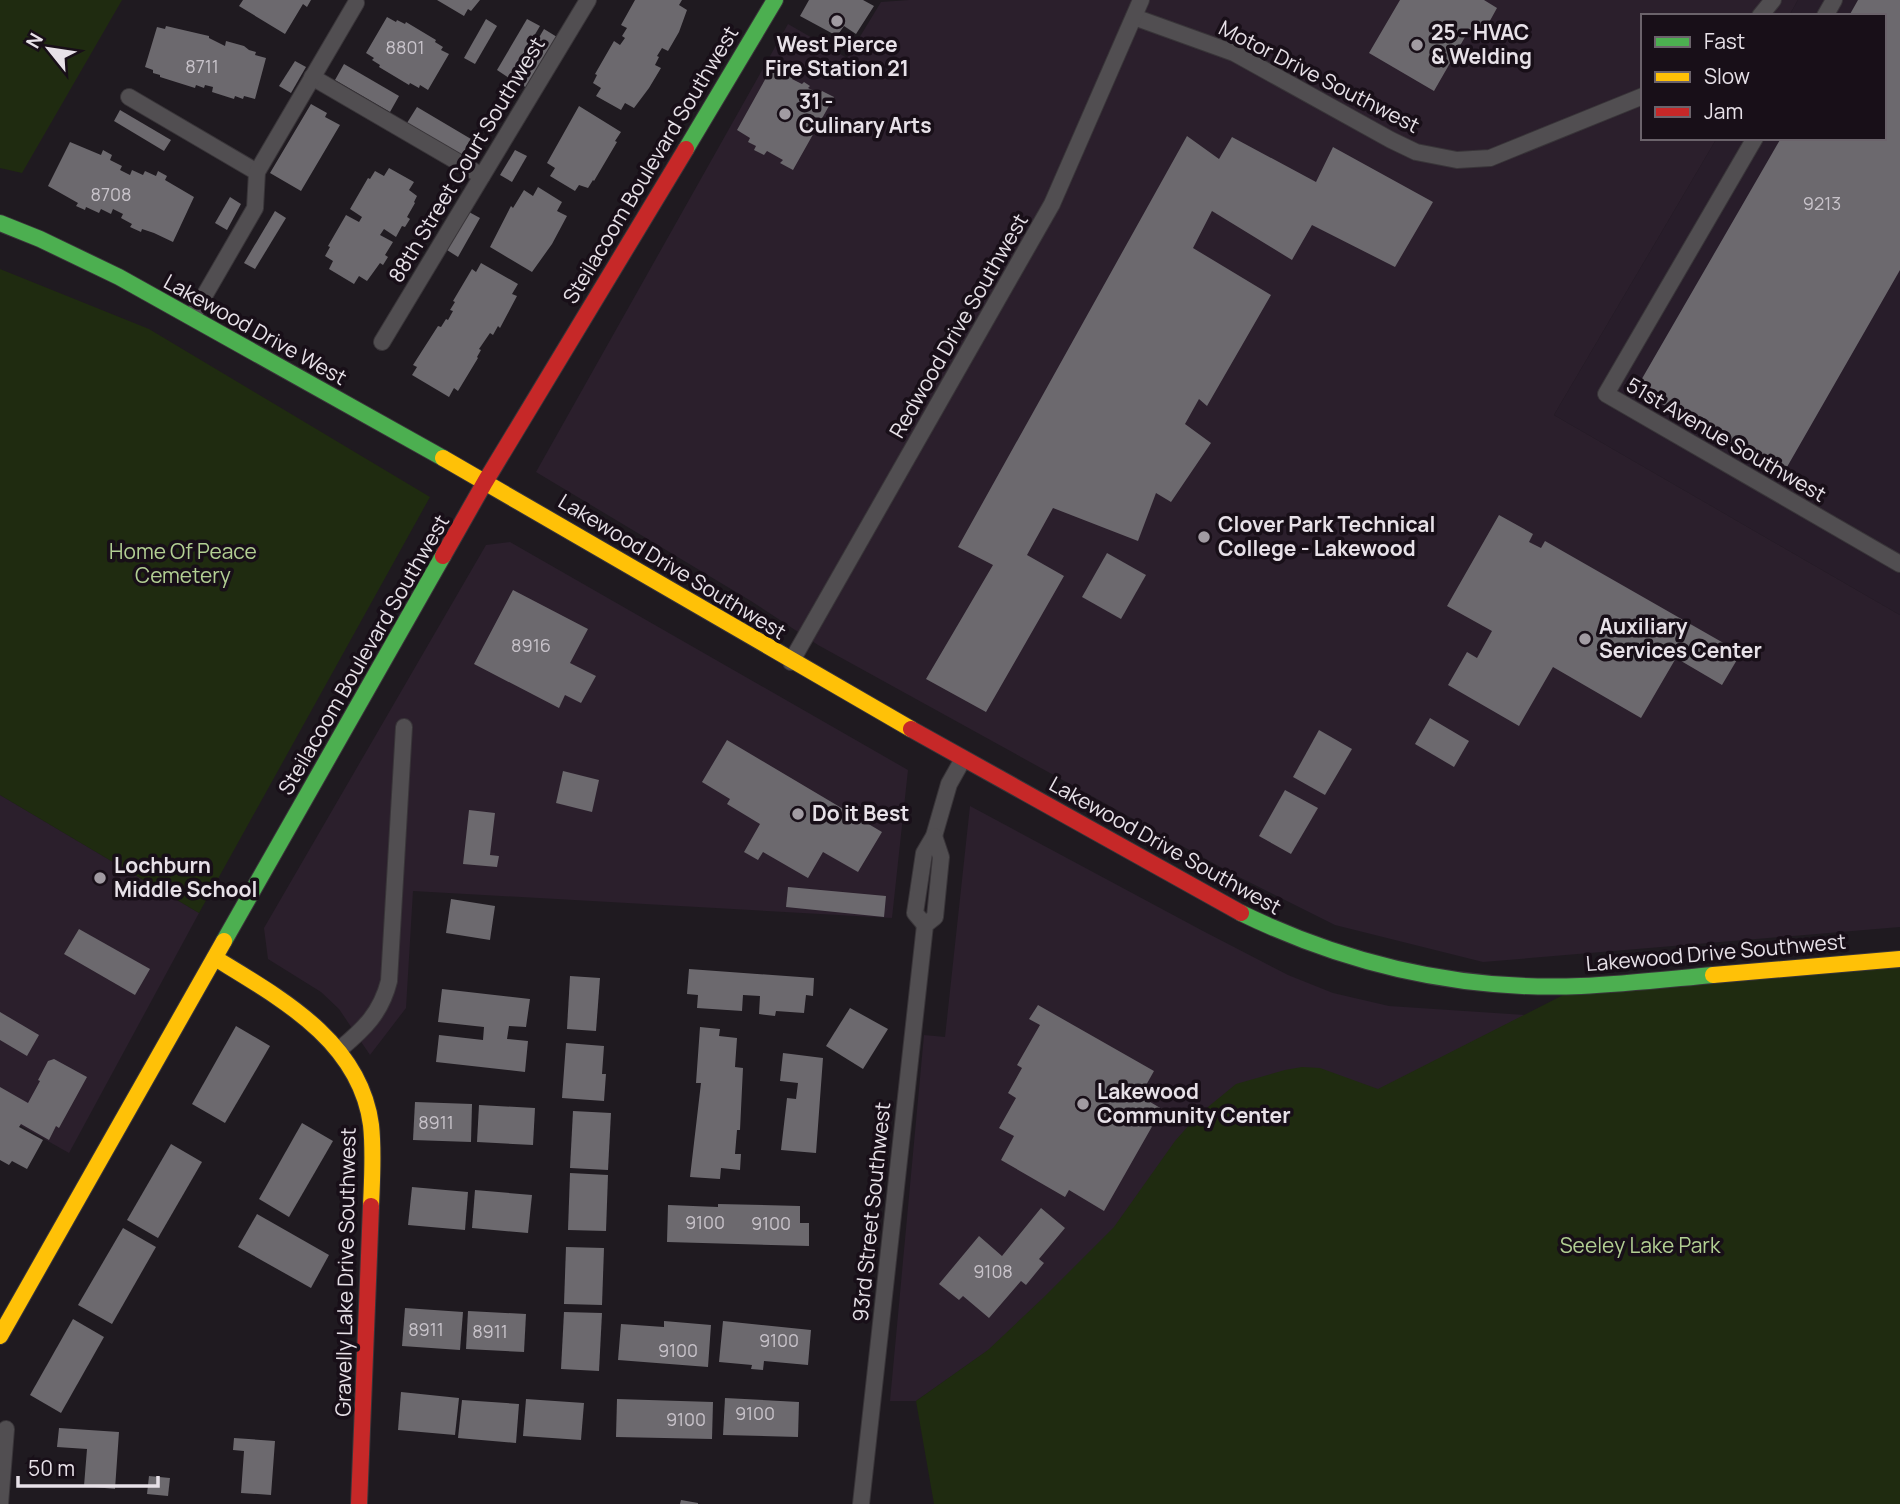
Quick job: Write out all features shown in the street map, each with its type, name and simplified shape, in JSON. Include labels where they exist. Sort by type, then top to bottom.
[{"type":"main road","name":"Steilacoom Boulevard Southwest","points":[[0,1336],[485,482],[772,1]]},
{"type":"main road","name":"Lakewood Drive West","points":[[0,223],[61,248],[192,317],[485,482]]},
{"type":"main road","name":"Lakewood Drive Southwest","points":[[485,482],[791,662],[1261,925],[1338,954],[1417,975],[1499,985],[1581,986],[1900,959]]},
{"type":"main road","name":"Gravelly Lake Drive Southwest","points":[[215,958],[293,1007],[340,1049],[354,1073],[372,1124],[374,1151],[359,1504]]},
{"type":"street","name":"88th Street Court Southwest","points":[[382,342],[589,0]]},
{"type":"street","name":"Redwood Drive Southwest","points":[[791,662],[1052,204],[1141,0]]},
{"type":"street","points":[[1762,14],[1773,0]]},
{"type":"street","points":[[192,317],[255,208],[257,172],[356,3]]},
{"type":"street","name":"Motor Drive Southwest","points":[[1134,17],[1234,53],[1416,152],[1457,160],[1490,158],[1641,97]]},
{"type":"street","points":[[312,77],[482,176]]},
{"type":"street","points":[[129,97],[257,172]]},
{"type":"street","name":"51st Avenue Southwest","points":[[1754,140],[1606,394],[1900,564]]},
{"type":"street","points":[[340,1049],[362,1031],[379,1011],[389,981],[404,727]]},
{"type":"street","name":"93rd Street Southwest","points":[[861,1504],[925,925],[915,913],[924,853],[934,836],[949,784],[963,759]]},
{"type":"street","points":[[0,1504],[6,1429]]},
{"type":"shaded area","name":"Clover Park Technical College - Lakewood","points":[[1798,0],[1790,14],[1641,14],[1641,140],[1716,140],[1554,415],[1900,615],[1900,927],[1483,962],[1335,925],[1233,874],[818,645],[751,601],[536,472],[788,24],[847,58],[881,2]]},
{"type":"shaded area","points":[[1798,0],[1900,0],[1900,615],[1554,415],[1716,140],[1886,140],[1886,14],[1790,14]]},
{"type":"shaded area","points":[[510,542],[908,770],[892,918],[413,891],[406,1008],[370,1055],[339,1009],[321,992],[268,959],[264,928],[486,545]]},
{"type":"shaded area","points":[[0,795],[199,913],[69,1153],[0,1114]]},
{"type":"shaded area","points":[[970,806],[1288,975],[1333,993],[1389,1006],[1525,1015],[1309,1125],[916,1401],[890,1401],[924,1035],[945,1037]]},
{"type":"green space","points":[[0,0],[122,0],[22,173],[0,168]]},
{"type":"green space","name":"Home Of Peace Cemetery","points":[[0,269],[149,329],[430,497],[199,913],[0,795]]},
{"type":"green space","name":"Seeley Lake Park","points":[[1900,959],[1900,1504],[934,1504],[916,1401],[988,1350],[1043,1298],[1114,1227],[1175,1141],[1197,1116],[1236,1084],[1302,1067],[1320,1068],[1378,1089],[1581,986]]},
{"type":"building","points":[[243,0],[311,0],[307,7],[303,4],[285,34],[239,6]]},
{"type":"building","points":[[437,0],[480,0],[471,11],[468,9],[464,16]]},
{"type":"building","points":[[635,0],[682,0],[679,5],[687,10],[668,51],[662,48],[657,56],[659,57],[655,65],[661,68],[649,88],[634,108],[625,103],[621,110],[596,96],[601,88],[593,83],[597,75],[595,74],[614,41],[620,45],[625,38],[622,36],[627,28],[621,25]]},
{"type":"building","name":"West Pierce Fire Station 21","points":[[809,0],[863,0],[874,6],[856,34],[844,26],[837,36],[800,16]]},
{"type":"building","name":"25 - HVAC & Welding","points":[[1400,0],[1484,0],[1497,8],[1481,37],[1469,30],[1434,91],[1369,53]]},
{"type":"building","points":[[1858,0],[1900,0],[1900,270],[1783,474],[1636,389],[1780,140],[1886,140],[1886,14],[1850,14]]},
{"type":"building","points":[[387,17],[396,22],[406,22],[436,40],[435,42],[443,47],[441,50],[449,54],[428,90],[420,85],[419,88],[410,83],[409,85],[379,67],[380,65],[372,60],[374,58],[366,53]]},
{"type":"building","points":[[486,19],[497,26],[475,64],[464,58]]},
{"type":"building","points":[[527,19],[540,26],[509,78],[497,70]]},
{"type":"building","points":[[166,26],[209,36],[225,46],[226,41],[244,46],[256,52],[255,55],[266,58],[255,99],[235,96],[234,99],[212,92],[213,87],[205,85],[204,88],[196,85],[195,88],[160,77],[145,67],[157,27],[165,29]]},
{"type":"building","points":[[544,29],[557,37],[527,88],[514,80]]},
{"type":"building","points":[[295,61],[306,67],[291,93],[279,86]]},
{"type":"building","name":"31 - Culinary Arts","points":[[780,63],[796,72],[792,79],[802,84],[804,82],[810,86],[808,88],[820,94],[822,91],[834,97],[793,170],[780,163],[783,160],[767,151],[764,155],[754,150],[756,146],[748,142],[750,138],[737,130],[772,67],[777,69]]},
{"type":"building","points":[[344,64],[399,96],[390,112],[335,80]]},
{"type":"building","points":[[311,104],[327,113],[325,117],[340,125],[301,191],[270,173]]},
{"type":"building","points":[[579,106],[621,132],[594,181],[588,188],[579,185],[575,191],[550,176],[555,168],[547,163]]},
{"type":"building","points":[[417,107],[471,139],[462,155],[407,123]]},
{"type":"building","points":[[120,110],[171,140],[164,151],[114,121]]},
{"type":"building","points":[[1187,136],[1219,159],[1232,137],[1316,182],[1333,147],[1433,202],[1395,267],[1312,225],[1292,260],[1212,211],[1193,248],[1271,295],[1207,406],[1199,399],[1185,424],[1211,443],[1171,502],[1156,493],[1138,541],[1053,508],[1027,555],[1064,576],[986,712],[926,679],[993,565],[958,547]]},
{"type":"building","points":[[70,142],[101,155],[103,150],[112,155],[110,160],[122,166],[120,170],[130,175],[132,170],[143,175],[145,171],[156,176],[158,171],[167,176],[165,180],[194,197],[173,242],[154,233],[142,229],[141,232],[130,227],[132,224],[121,218],[123,214],[113,209],[111,214],[101,209],[99,213],[76,206],[78,203],[48,186]]},
{"type":"building","points":[[515,150],[527,156],[512,182],[500,175]]},
{"type":"building","points":[[389,168],[414,182],[409,190],[417,196],[415,203],[407,217],[410,219],[396,237],[384,229],[380,235],[393,242],[385,255],[388,257],[383,265],[380,263],[367,281],[359,276],[354,284],[329,269],[333,261],[325,256],[330,247],[328,246],[346,215],[359,222],[362,217],[350,209],[368,178],[370,179],[375,171],[384,176]]},
{"type":"building","points":[[538,187],[562,202],[557,211],[567,216],[552,244],[532,272],[490,247],[511,206],[513,208],[524,190],[533,196]]},
{"type":"building","points":[[230,197],[241,204],[227,230],[215,223]]},
{"type":"building","points":[[275,211],[286,218],[255,269],[244,263]]},
{"type":"building","points":[[469,212],[480,218],[458,257],[447,250]]},
{"type":"building","points":[[481,263],[518,284],[512,294],[517,296],[500,328],[498,326],[493,335],[490,333],[479,349],[478,358],[458,391],[454,388],[449,397],[412,375],[417,367],[413,365],[438,326],[441,327],[446,319],[448,320],[453,311],[450,310],[455,302],[453,301],[472,269],[476,272]]},
{"type":"building","points":[[1499,515],[1533,534],[1529,542],[1541,548],[1545,541],[1741,653],[1722,685],[1676,658],[1641,718],[1553,667],[1519,726],[1448,685],[1467,652],[1477,658],[1492,631],[1447,606]]},
{"type":"building","points":[[1107,553],[1146,575],[1121,619],[1082,597]]},
{"type":"building","points":[[513,590],[588,629],[570,663],[596,676],[581,703],[565,695],[559,708],[474,664]]},
{"type":"building","points":[[1430,718],[1469,741],[1454,767],[1415,744]]},
{"type":"building","points":[[1319,730],[1352,749],[1325,795],[1293,777]]},
{"type":"building","name":"Do it Best","points":[[727,740],[882,832],[858,872],[823,852],[808,878],[763,852],[758,860],[744,852],[760,824],[727,804],[730,799],[702,782]]},
{"type":"building","points":[[563,771],[599,780],[592,812],[556,803]]},
{"type":"building","points":[[1285,790],[1318,808],[1291,854],[1259,836]]},
{"type":"building","points":[[469,810],[495,813],[490,855],[499,856],[497,867],[463,864]]},
{"type":"building","points":[[788,887],[886,896],[884,917],[786,907]]},
{"type":"building","points":[[451,899],[495,906],[490,940],[446,933]]},
{"type":"building","points":[[79,929],[150,969],[135,995],[64,954]]},
{"type":"building","points":[[689,969],[814,978],[813,996],[806,995],[804,1013],[776,1011],[775,1016],[759,1014],[760,996],[743,995],[742,1011],[697,1008],[698,995],[687,994]]},
{"type":"building","points":[[570,976],[600,978],[596,1031],[567,1029]]},
{"type":"building","points":[[442,989],[530,999],[526,1027],[509,1026],[507,1039],[528,1041],[525,1072],[436,1062],[439,1035],[483,1040],[484,1027],[438,1022]]},
{"type":"building","name":"Lakewood Community Center","points":[[1038,1005],[1154,1071],[1140,1096],[1162,1109],[1104,1211],[1069,1190],[1065,1197],[1001,1160],[1014,1136],[999,1128],[1016,1098],[1008,1093],[1022,1068],[1017,1065],[1040,1025],[1029,1019]]},
{"type":"building","points":[[850,1008],[888,1029],[863,1069],[826,1046]]},
{"type":"building","points":[[0,1012],[39,1035],[27,1056],[0,1040]]},
{"type":"building","points":[[236,1026],[270,1046],[225,1123],[192,1104]]},
{"type":"building","points":[[700,1027],[720,1029],[719,1036],[737,1038],[735,1067],[743,1068],[740,1130],[737,1130],[735,1154],[741,1154],[740,1170],[721,1168],[720,1179],[690,1177],[701,1083],[696,1083]]},
{"type":"building","points":[[566,1043],[604,1046],[604,1101],[562,1098]]},
{"type":"building","points":[[783,1053],[823,1058],[816,1153],[781,1150],[787,1098],[796,1099],[798,1083],[780,1081]]},
{"type":"building","points":[[54,1059],[87,1077],[59,1128],[56,1126],[49,1140],[21,1124],[19,1127],[43,1140],[27,1169],[12,1161],[9,1165],[0,1160],[0,1087],[28,1103],[48,1061]]},
{"type":"building","points":[[415,1102],[472,1104],[471,1142],[413,1140]]},
{"type":"building","points":[[479,1105],[535,1108],[533,1145],[477,1142]]},
{"type":"building","points":[[573,1111],[611,1113],[608,1170],[570,1168]]},
{"type":"building","points":[[302,1123],[333,1141],[289,1217],[259,1199]]},
{"type":"building","points":[[171,1144],[202,1162],[158,1238],[127,1220]]},
{"type":"building","points":[[570,1173],[608,1175],[606,1231],[568,1230]]},
{"type":"building","points":[[412,1187],[468,1192],[465,1230],[408,1225]]},
{"type":"building","points":[[475,1190],[532,1195],[528,1233],[472,1228]]},
{"type":"building","points":[[718,1204],[800,1206],[800,1223],[809,1223],[809,1246],[667,1242],[668,1205],[718,1207]]},
{"type":"building","points":[[1041,1208],[1065,1228],[1039,1259],[1044,1263],[1026,1285],[1021,1281],[989,1318],[963,1296],[959,1300],[939,1284],[979,1236],[1002,1256]]},
{"type":"building","points":[[257,1214],[329,1255],[311,1288],[238,1247]]},
{"type":"building","points":[[123,1228],[156,1247],[112,1324],[78,1305]]},
{"type":"building","points":[[566,1247],[604,1248],[602,1305],[564,1304]]},
{"type":"building","points":[[405,1308],[463,1312],[460,1350],[402,1346]]},
{"type":"building","points":[[468,1311],[526,1314],[524,1352],[466,1349]]},
{"type":"building","points":[[564,1312],[602,1313],[599,1371],[561,1369]]},
{"type":"building","points":[[73,1319],[104,1337],[61,1413],[30,1395]]},
{"type":"building","points":[[664,1321],[711,1325],[708,1367],[618,1360],[621,1324],[664,1327]]},
{"type":"building","points":[[723,1321],[811,1330],[808,1365],[764,1361],[763,1370],[751,1369],[752,1365],[719,1362]]},
{"type":"building","points":[[401,1392],[459,1398],[455,1435],[398,1430]]},
{"type":"building","points":[[725,1398],[799,1402],[798,1437],[723,1435]]},
{"type":"building","points":[[526,1399],[584,1403],[581,1440],[523,1436]]},
{"type":"building","points":[[617,1399],[713,1402],[712,1439],[616,1437]]},
{"type":"building","points":[[462,1400],[519,1404],[516,1443],[458,1438]]},
{"type":"building","points":[[59,1428],[119,1432],[115,1489],[84,1486],[87,1449],[57,1447]]},
{"type":"building","points":[[234,1438],[275,1441],[271,1495],[241,1493],[244,1451],[233,1450]]},
{"type":"building","points":[[149,1476],[170,1478],[168,1496],[147,1494]]},
{"type":"building","points":[[681,1500],[698,1503],[698,1504],[680,1504]]},
{"type":"traffic: fast","points":[[686,149],[775,0]]},
{"type":"traffic: fast","points":[[0,223],[119,277],[443,458]]},
{"type":"traffic: fast","points":[[224,941],[443,556]]},
{"type":"traffic: fast","points":[[1241,913],[1323,947],[1406,971],[1449,979],[1493,984],[1581,986],[1713,975]]},
{"type":"traffic: slow","points":[[443,458],[911,729]]},
{"type":"traffic: slow","points":[[0,1336],[224,941]]},
{"type":"traffic: slow","points":[[215,958],[290,1006],[334,1046],[351,1069],[364,1095],[371,1125],[371,1206]]},
{"type":"traffic: slow","points":[[1713,975],[1900,959]]},
{"type":"traffic: jam","points":[[443,556],[686,149]]},
{"type":"traffic: jam","points":[[911,729],[1241,913]]},
{"type":"traffic: jam","points":[[359,1504],[371,1206]]},
{"type":"place","name":"West Pierce Fire Station 21","points":[[837,21]]},
{"type":"place","name":"25 - HVAC & Welding","points":[[1417,45]]},
{"type":"place","name":"31 - Culinary Arts","points":[[785,114]]},
{"type":"place","name":"Clover Park Technical College - Lakewood","points":[[1204,537]]},
{"type":"place","name":"Auxiliary Services Center","points":[[1585,639]]},
{"type":"place","name":"Do it Best","points":[[798,814]]},
{"type":"place","name":"Lochburn Middle School","points":[[100,878]]},
{"type":"place","name":"Lakewood Community Center","points":[[1083,1104]]}]
